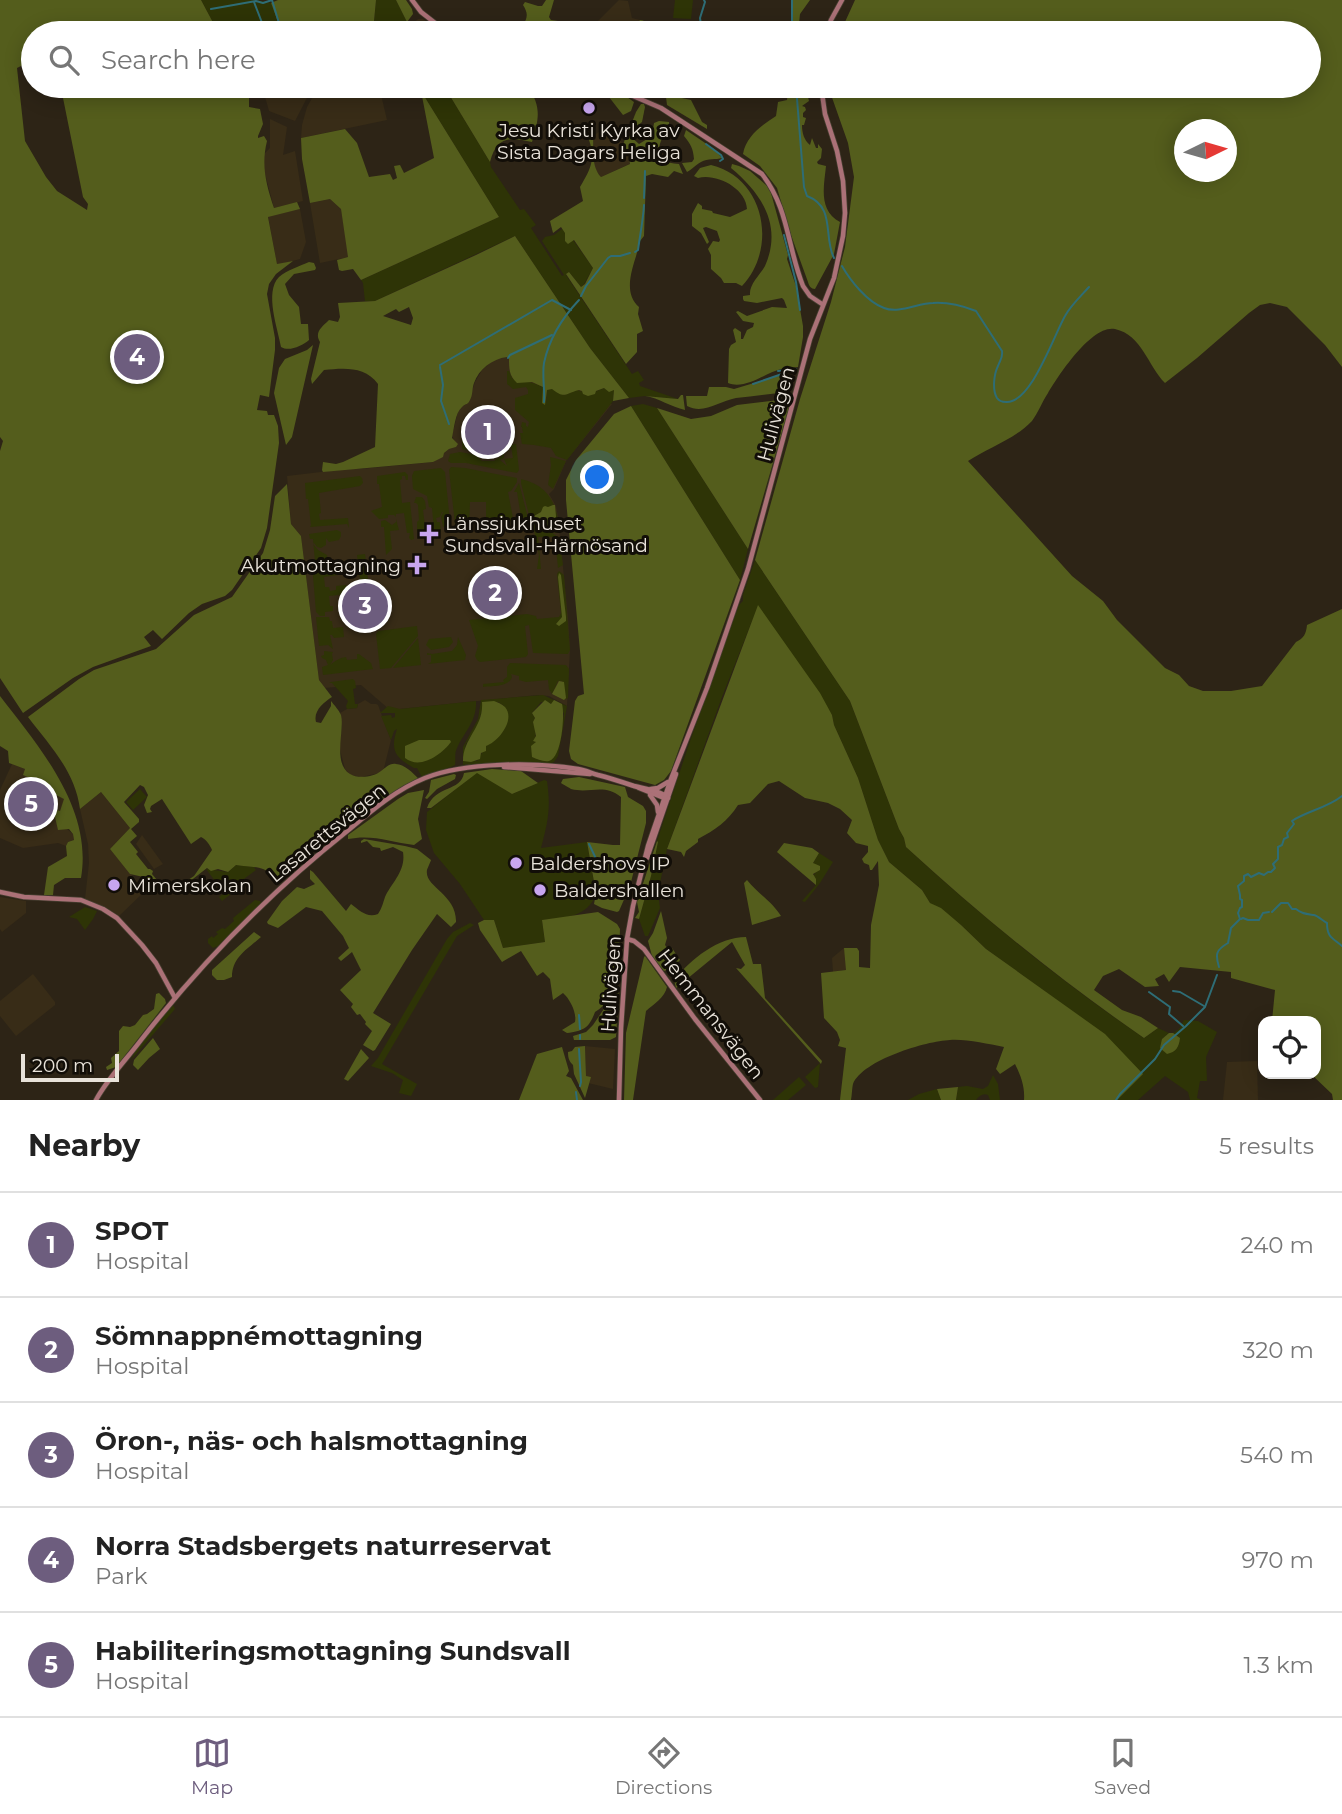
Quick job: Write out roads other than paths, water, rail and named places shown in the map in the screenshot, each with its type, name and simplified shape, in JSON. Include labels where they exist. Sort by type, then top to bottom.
[{"type":"street","points":[[412,0],[432,21]]},
{"type":"street","points":[[831,21],[842,0]]},
{"type":"street","points":[[638,98],[661,108],[762,174],[776,194],[783,212],[803,286],[810,296],[822,304]]},
{"type":"street","name":"Hulivägen","points":[[642,871],[748,569],[810,339],[838,264],[844,236],[845,212],[840,166],[823,98]]},
{"type":"street","name":"Hulivägen","points":[[619,1100],[627,942],[648,846],[686,743]]},
{"type":"street","name":"Lasarettsvägen","points":[[96,1100],[175,998],[264,901],[306,863],[373,810],[412,784],[459,770],[496,766],[594,774],[650,789],[666,797]]},
{"type":"street","points":[[650,789],[662,786],[671,779]]},
{"type":"street","name":"Lasarettsvägen","points":[[636,786],[666,797]]},
{"type":"street","points":[[643,790],[657,805],[658,816]]},
{"type":"street","points":[[0,892],[24,897],[81,900],[103,909],[117,918],[142,945],[156,963],[175,998]]},
{"type":"street","name":"Hemmansvägen","points":[[627,942],[640,946],[760,1100]]},
{"type":"waterway","points":[[211,9],[272,0],[278,21]]},
{"type":"waterway","points":[[700,21],[704,0]]},
{"type":"waterway","points":[[792,0],[792,21]]},
{"type":"waterway","points":[[254,2],[261,21]]},
{"type":"waterway","points":[[797,98],[804,187],[807,196],[822,207],[834,258]]},
{"type":"waterway","points":[[706,144],[721,155],[723,159],[720,161]]},
{"type":"waterway","points":[[644,198],[645,171]]},
{"type":"waterway","points":[[635,252],[638,250],[644,205]]},
{"type":"waterway","points":[[784,235],[800,310]]},
{"type":"waterway","points":[[581,296],[608,258],[630,253]]},
{"type":"waterway","points":[[842,266],[865,296],[884,308],[896,310],[938,303],[976,311],[1002,351],[994,386],[997,398],[1005,402],[1015,400],[1033,381],[1065,316],[1089,287]]},
{"type":"waterway","points":[[440,365],[552,300],[571,310]]},
{"type":"waterway","points":[[544,402],[543,368],[546,354],[557,329],[579,300]]},
{"type":"waterway","points":[[508,358],[552,335]]},
{"type":"waterway","points":[[440,367],[443,385],[441,401],[449,424]]},
{"type":"waterway","points":[[778,371],[796,369]]},
{"type":"waterway","points":[[753,384],[782,374],[786,383],[781,391]]},
{"type":"waterway","points":[[1219,967],[1218,953],[1228,943],[1231,928],[1240,919],[1238,913],[1242,900],[1238,886],[1244,881],[1244,876],[1271,872],[1278,859],[1278,847],[1288,837],[1287,833],[1294,824],[1292,821],[1342,796]]},
{"type":"waterway","points":[[589,844],[599,865]]},
{"type":"waterway","points":[[1272,912],[1281,903],[1288,903],[1292,909],[1316,916],[1327,923],[1329,935],[1342,946]]},
{"type":"waterway","points":[[1241,919],[1259,920],[1263,913],[1269,912]]},
{"type":"waterway","points":[[1116,1100],[1155,1059],[1164,1045],[1205,1007],[1217,975]]},
{"type":"waterway","points":[[1173,991],[1180,992],[1204,1006]]},
{"type":"waterway","points":[[1149,992],[1170,1007],[1169,1014],[1183,1026]]},
{"type":"waterway","points":[[579,1015],[580,1029]]},
{"type":"waterway","points":[[579,1049],[580,1086]]},
{"type":"waterway","points":[[576,1092],[577,1100]]},
{"type":"place","name":"Jesu Kristi Kyrka av Sista Dagars Heliga","points":[[589,108]]},
{"type":"place","name":"Norra Stadsbergets naturreservat","points":[[137,357]]},
{"type":"place","name":"SPOT","points":[[488,432]]},
{"type":"place","name":"Länssjukhuset Sundsvall-Härnösand","points":[[429,534]]},
{"type":"place","name":"Akutmottagning","points":[[417,565]]},
{"type":"place","name":"Sömnappnémottagning","points":[[495,593]]},
{"type":"place","name":"Öron-, näs- och halsmottagning","points":[[365,606]]},
{"type":"place","name":"Habiliteringsmottagning Sundsvall","points":[[31,804]]},
{"type":"place","name":"Baldershovs IP","points":[[516,863]]},
{"type":"place","name":"Mimerskolan","points":[[114,885]]},
{"type":"place","name":"Baldershallen","points":[[540,890]]}]
